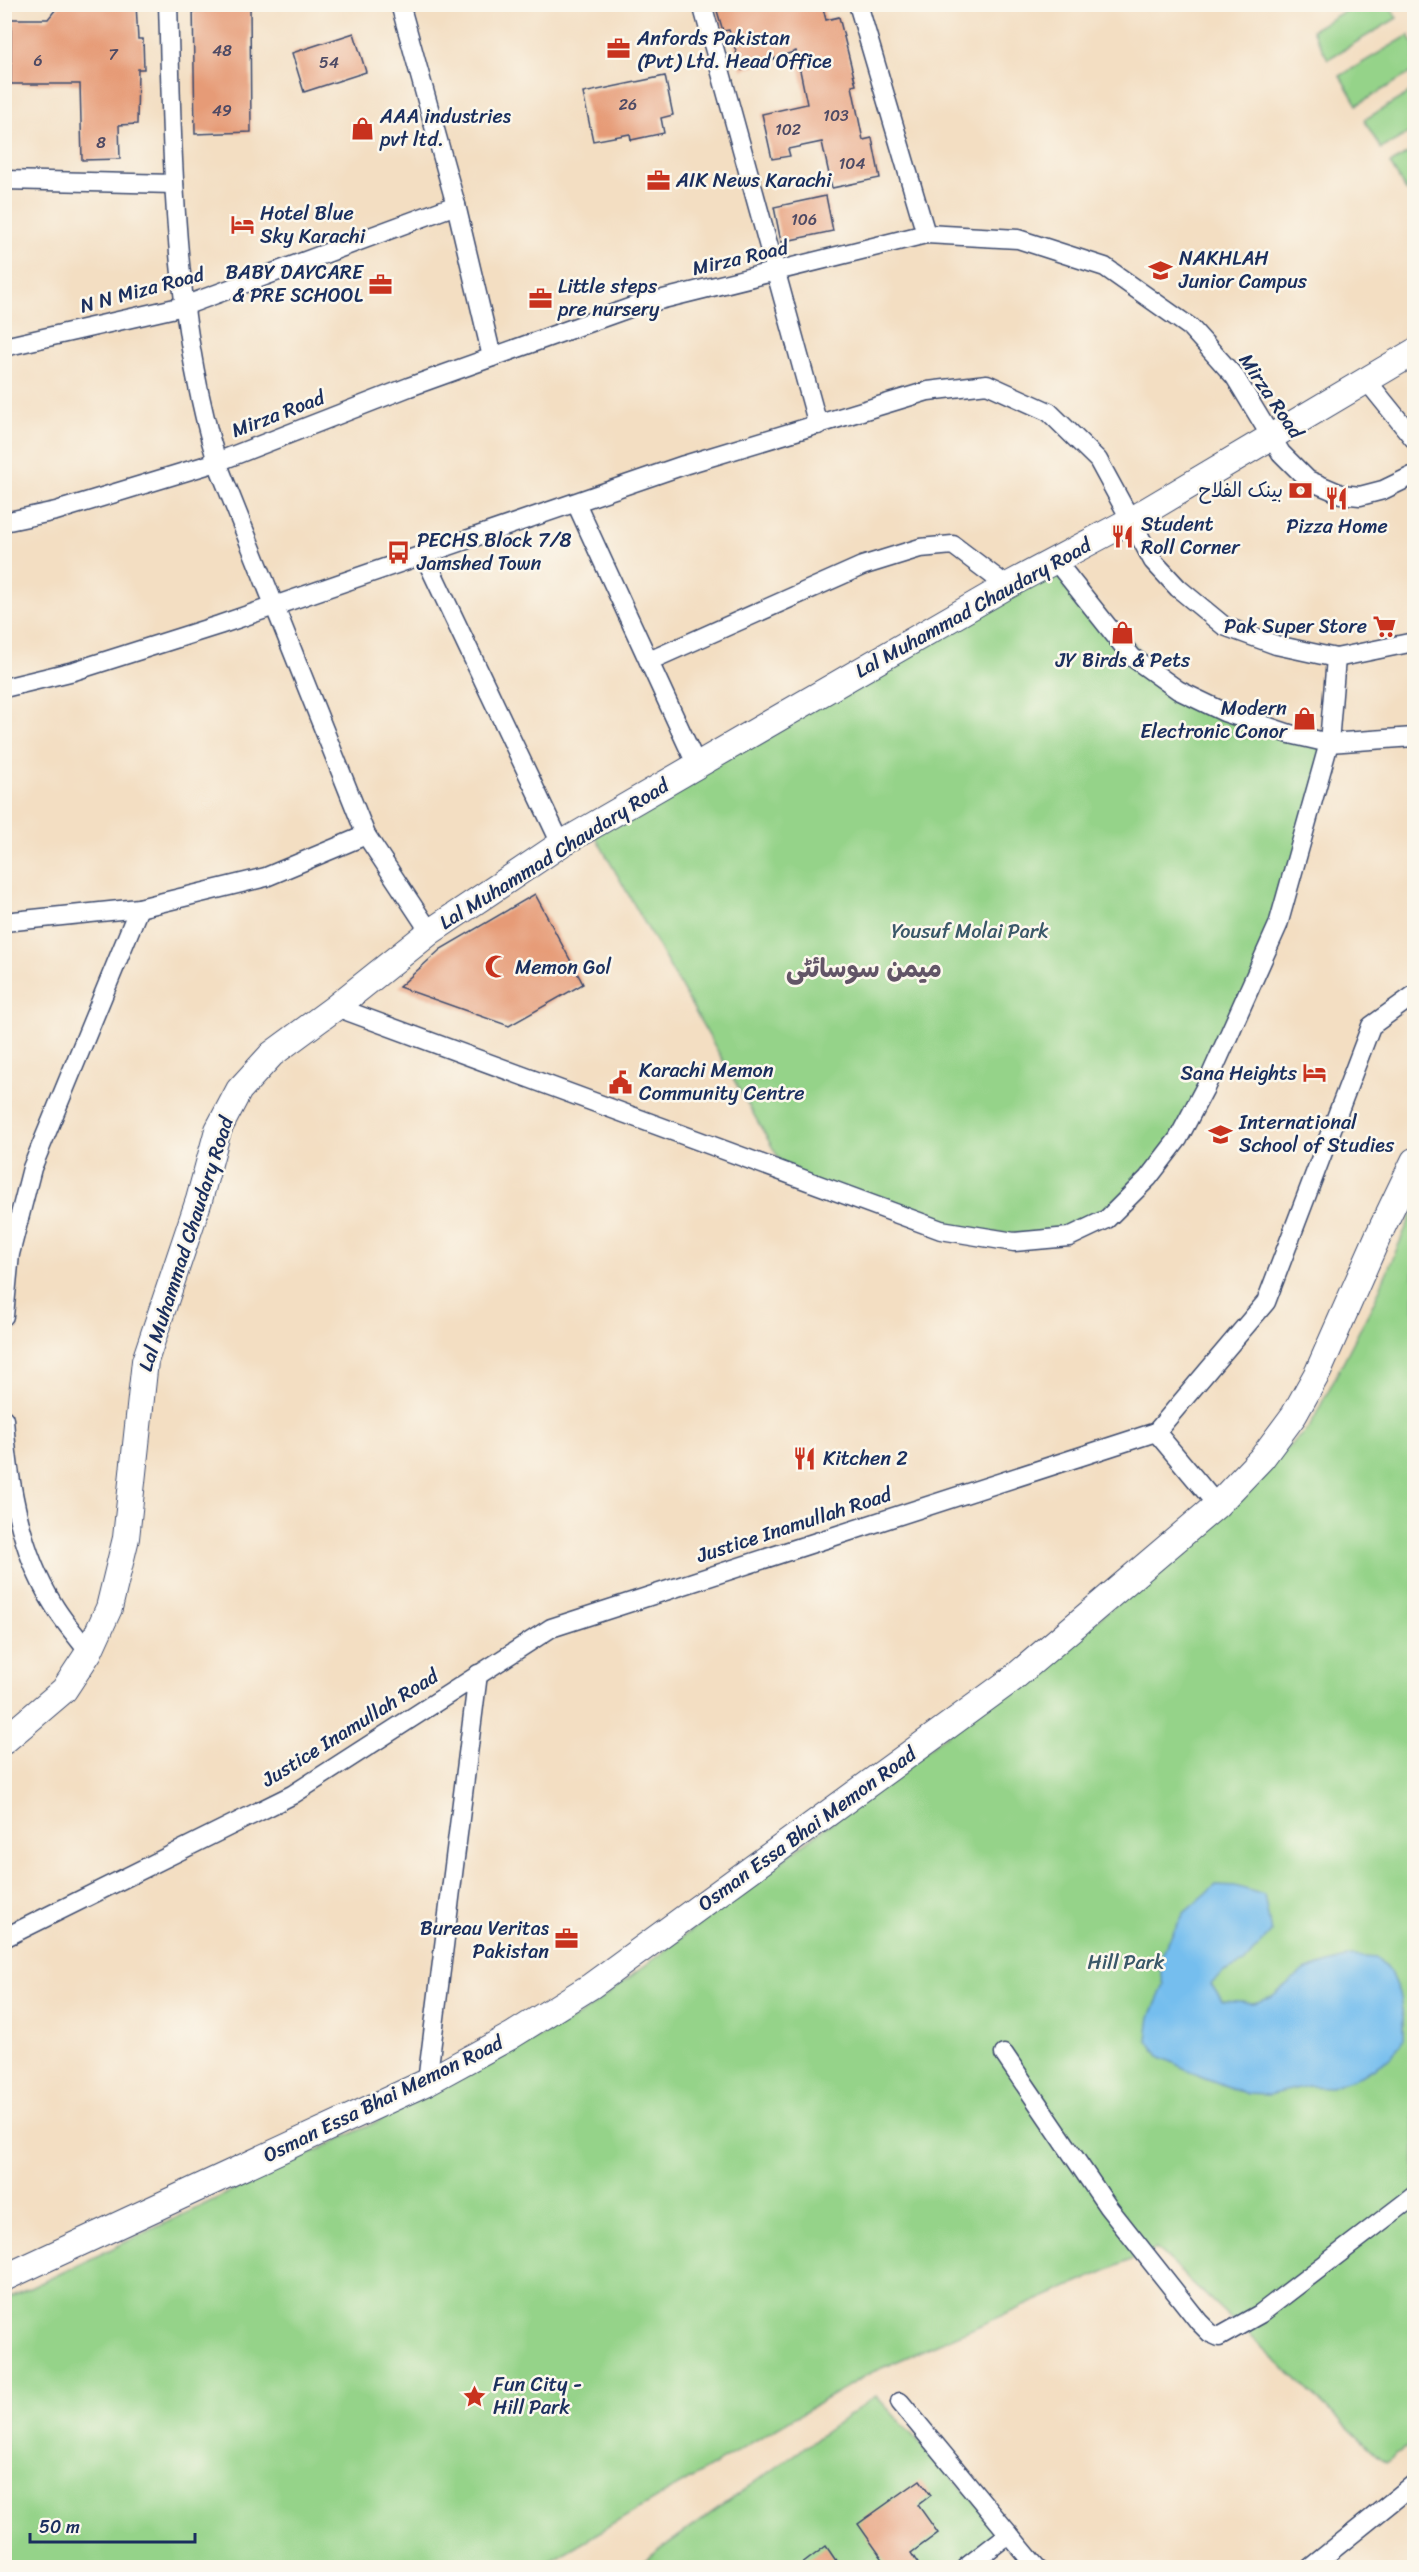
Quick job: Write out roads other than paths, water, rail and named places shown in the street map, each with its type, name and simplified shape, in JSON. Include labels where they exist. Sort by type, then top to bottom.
[{"type":"street","points":[[168,4],[174,184],[184,306],[200,408],[217,462],[273,607],[366,835],[430,932]]},
{"type":"street","points":[[400,4],[456,205],[492,357]]},
{"type":"street","points":[[702,4],[818,425]]},
{"type":"street","points":[[858,4],[926,234]]},
{"type":"street","points":[[4,180],[174,184]]},
{"type":"street","name":"N N Miza Road","points":[[4,347],[184,306],[456,205]]},
{"type":"street","name":"Mirza Road","points":[[4,522],[56,511],[217,462],[492,357],[635,306],[926,234],[1018,239],[1105,267],[1190,327],[1235,377],[1281,453],[1308,480],[1341,494],[1360,496],[1383,490],[1414,476]]},
{"type":"street","name":"Lal Muhammad Chaudary Road","points":[[4,1741],[64,1690],[89,1652],[110,1608],[126,1538],[145,1361],[199,1200],[218,1130],[239,1090],[272,1054],[336,1007],[430,932],[561,844],[1007,586],[1131,520],[1414,352]]},
{"type":"street","points":[[1367,381],[1414,439]]},
{"type":"street","points":[[4,688],[74,671],[273,607],[684,465],[928,391],[987,384],[1049,412],[1098,459],[1154,561],[1224,627],[1276,645],[1336,658],[1414,642]]},
{"type":"street","points":[[576,502],[697,766]]},
{"type":"street","points":[[649,661],[862,566],[920,548],[953,544],[1007,586]]},
{"type":"street","points":[[424,555],[561,844]]},
{"type":"street","points":[[1055,560],[1132,657],[1178,690],[1224,712],[1290,735],[1329,743],[1414,737]]},
{"type":"street","points":[[336,1007],[942,1230],[1014,1242],[1069,1237],[1107,1219],[1148,1178],[1178,1139],[1278,925],[1329,743],[1336,658]]},
{"type":"street","points":[[4,922],[140,908],[266,877],[366,835]]},
{"type":"street","points":[[4,1316],[10,1254],[32,1168],[140,908]]},
{"type":"street","points":[[1216,1505],[1156,1432],[1266,1302],[1371,1026],[1414,995]]},
{"type":"street","name":"Osman Essa Bhai Memon Road","points":[[4,2278],[427,2082],[511,2036],[591,1986],[1002,1687],[1216,1505],[1262,1458],[1294,1415],[1318,1372],[1414,1161]]},
{"type":"street","points":[[4,1419],[6,1448],[30,1557],[53,1604],[89,1652]]},
{"type":"street","name":"Justice Inamullah Road","points":[[4,1938],[292,1795],[551,1628],[1156,1432]]},
{"type":"street","points":[[427,2082],[478,1674]]},
{"type":"street","points":[[1004,2054],[1108,2207],[1198,2322],[1210,2333],[1219,2337],[1260,2314],[1414,2196]]},
{"type":"street","points":[[900,2402],[1037,2568]]},
{"type":"street","points":[[1310,2568],[1414,2484]]},
{"type":"street","points":[[965,2568],[1009,2534]]},
{"type":"water","points":[[1216,1885],[1235,1886],[1264,1895],[1271,1932],[1244,1963],[1224,1972],[1211,1984],[1222,2001],[1254,2003],[1272,1997],[1304,1971],[1351,1956],[1376,1958],[1390,1972],[1399,1993],[1403,2016],[1403,2039],[1392,2057],[1363,2075],[1331,2087],[1308,2086],[1268,2095],[1247,2094],[1200,2076],[1159,2056],[1147,2039],[1150,2017],[1164,1985],[1158,1960],[1184,1913]]},
{"type":"place","name":"Anfords Pakistan (Pvt) Ltd. Head Office","points":[[619,49]]},
{"type":"place","name":"AAA industries pvt ltd.","points":[[362,128]]},
{"type":"place","name":"AIK News Karachi","points":[[658,180]]},
{"type":"place","name":"Hotel Blue Sky Karachi","points":[[242,224]]},
{"type":"place","name":"NAKHLAH Junior Campus","points":[[1161,270]]},
{"type":"place","name":"BABY DAYCARE & PRE SCHOOL","points":[[381,284]]},
{"type":"place","name":"Little steps pre nursery","points":[[540,298]]},
{"type":"place","name":"بینک الفلاح","points":[[1301,490]]},
{"type":"place","name":"Pizza Home","points":[[1337,499]]},
{"type":"place","name":"Student Roll Corner","points":[[1123,536]]},
{"type":"place","name":"PECHS Block 7/8 Jamshed Town","points":[[399,552]]},
{"type":"place","name":"Pak Super Store","points":[[1385,626]]},
{"type":"place","name":"JY Birds & Pets","points":[[1123,633]]},
{"type":"place","name":"Modern Electronic Conor","points":[[1305,719]]},
{"type":"place","name":"Memon Gol","points":[[497,967]]},
{"type":"place","name":"Sana Heights","points":[[1315,1073]]},
{"type":"place","name":"Karachi Memon Community Centre","points":[[621,1082]]},
{"type":"place","name":"International School of Studies","points":[[1221,1134]]},
{"type":"place","name":"Kitchen 2","points":[[805,1458]]},
{"type":"place","name":"Bureau Veritas Pakistan","points":[[567,1939]]},
{"type":"place","name":"Fun City - Hill Park","points":[[475,2396]]},
{"type":"district","name":"میمن سوسائٹی","points":[[864,968]]},
{"type":"park label","name":"Yousuf Molai Park","points":[[970,931]]},
{"type":"park label","name":"Hill Park","points":[[1126,1962]]}]
